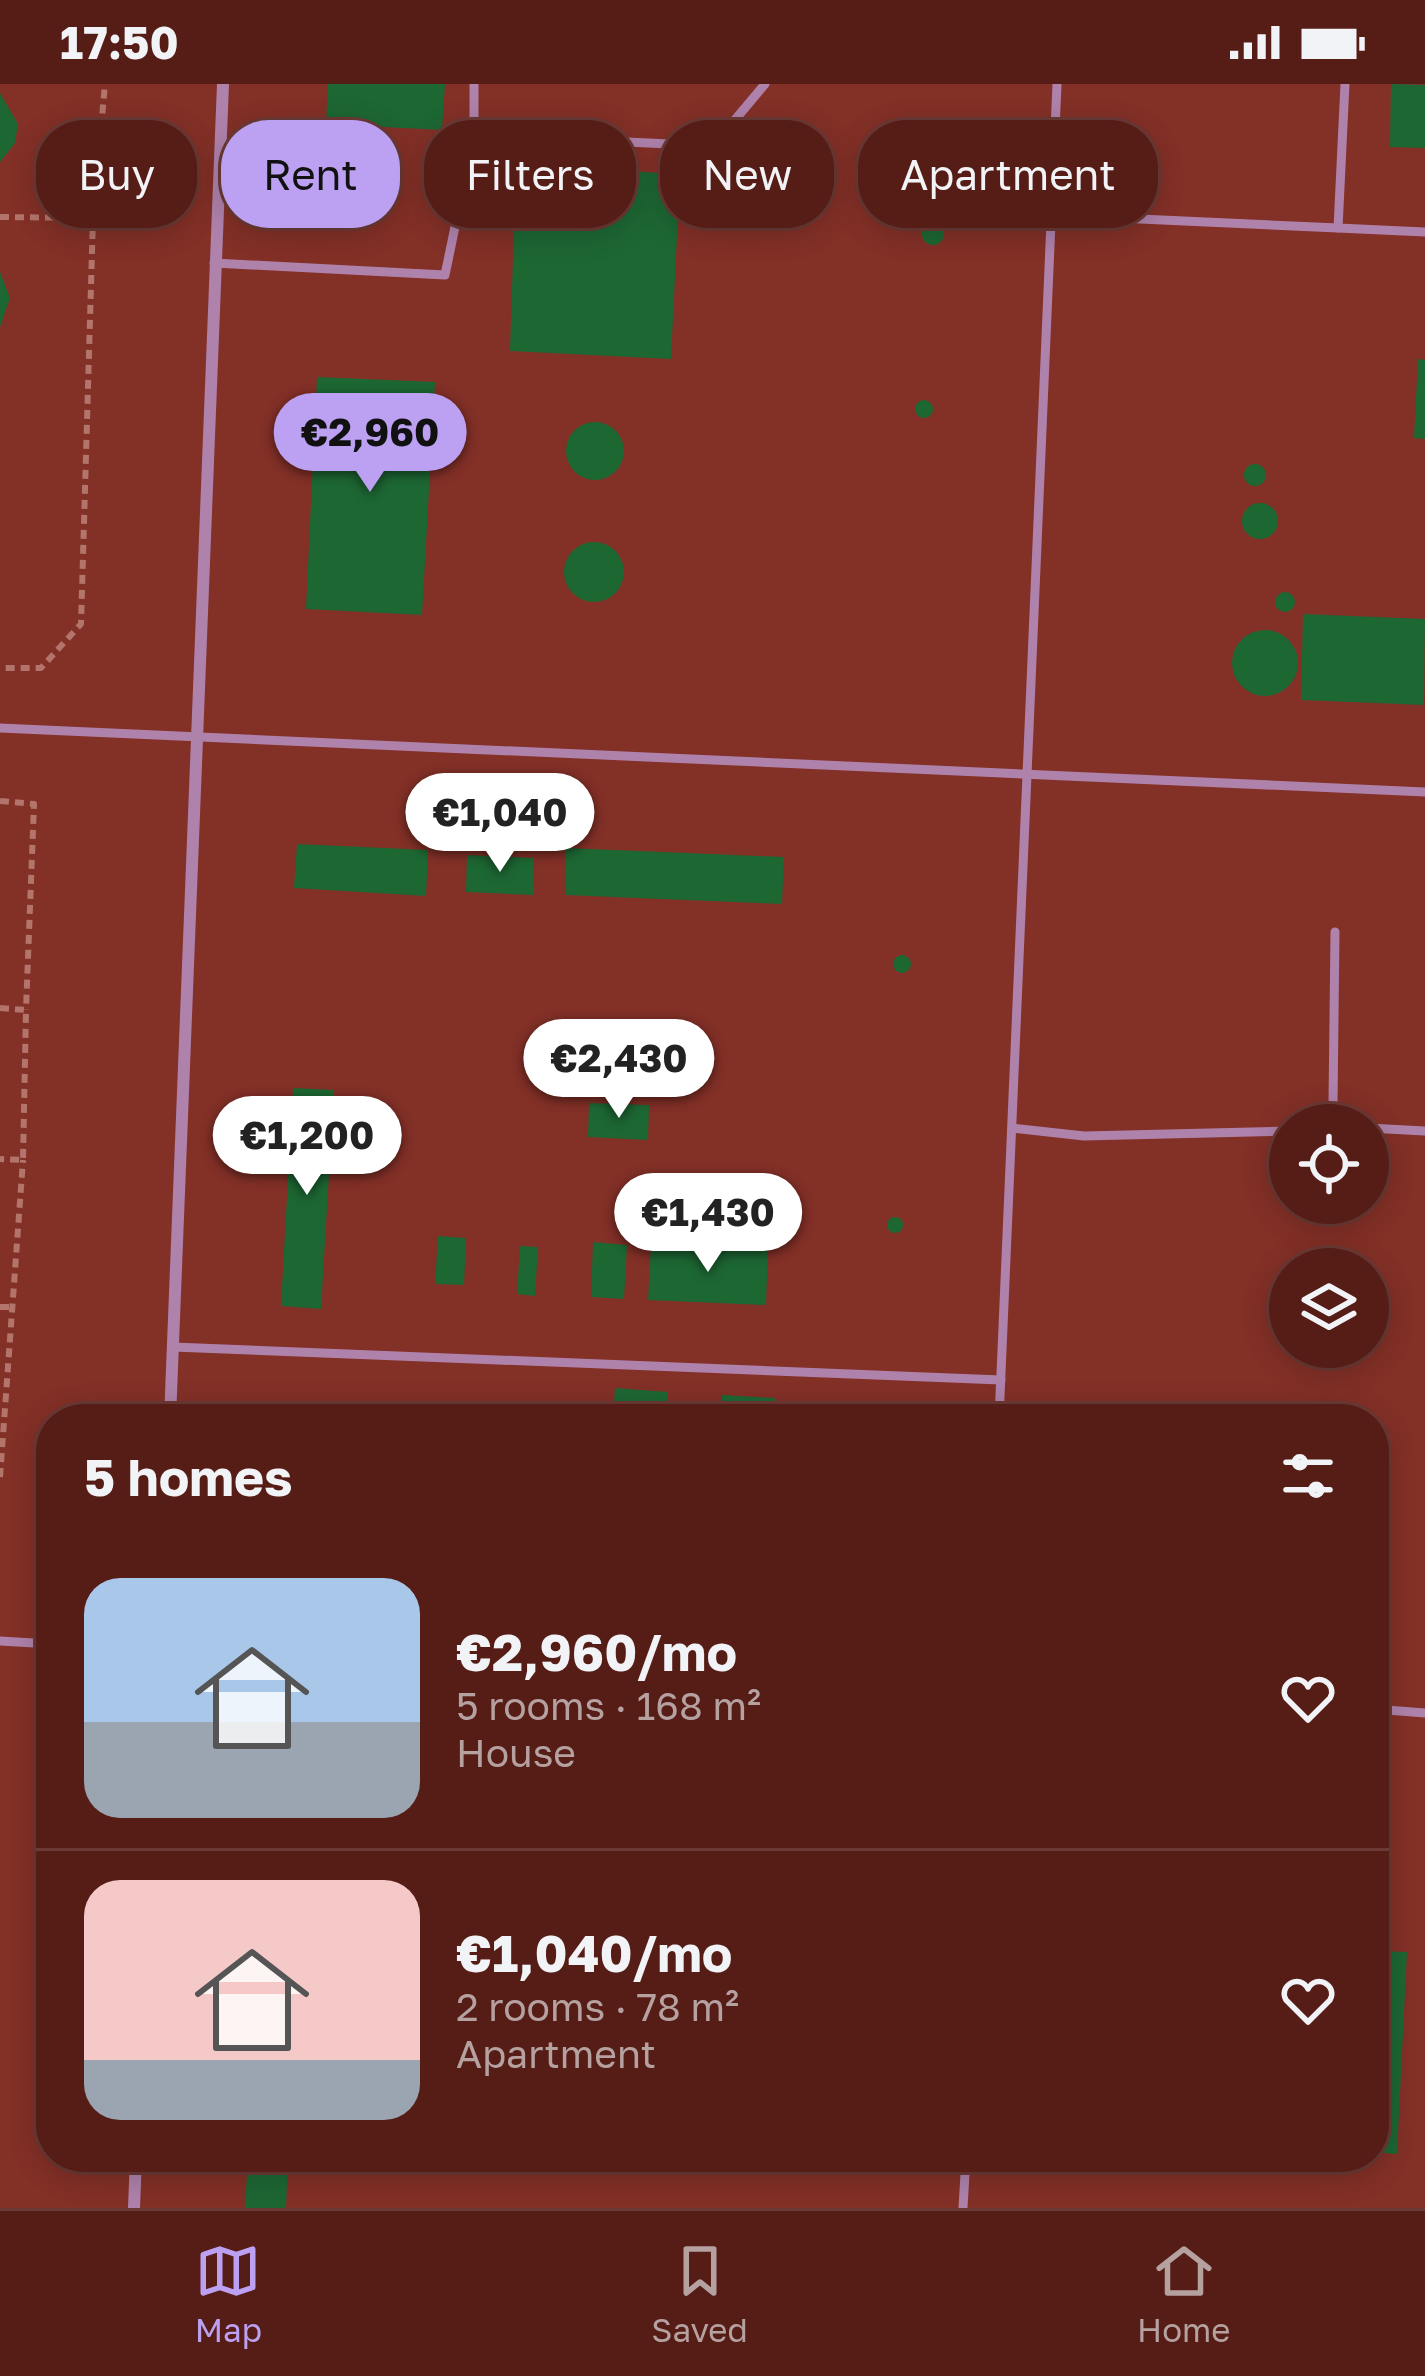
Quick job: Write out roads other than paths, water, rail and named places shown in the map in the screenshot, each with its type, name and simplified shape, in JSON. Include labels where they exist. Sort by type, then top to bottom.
[{"type":"street","points":[[170,1404],[223,84]]},
{"type":"street","points":[[134,2208],[135,2172]]},
{"type":"lane","points":[[473,120],[474,84]]},
{"type":"lane","points":[[636,142],[713,146],[765,84]]},
{"type":"lane","points":[[1056,120],[1058,84]]},
{"type":"lane","points":[[1338,228],[1345,84]]},
{"type":"lane","points":[[1158,220],[1425,232]]},
{"type":"lane","points":[[214,263],[445,274],[454,228]]},
{"type":"lane","points":[[999,1404],[1051,228]]},
{"type":"lane","points":[[0,728],[1425,792]]},
{"type":"lane","points":[[1333,1104],[1335,932]]},
{"type":"lane","points":[[1012,1128],[1106,1136],[1269,1132]]},
{"type":"lane","points":[[1389,1129],[1425,1131]]},
{"type":"lane","points":[[172,1347],[1000,1380]]},
{"type":"lane","points":[[0,1641],[36,1643]]},
{"type":"lane","points":[[1389,1710],[1425,1713]]},
{"type":"lane","points":[[963,2208],[965,2172]]}]
